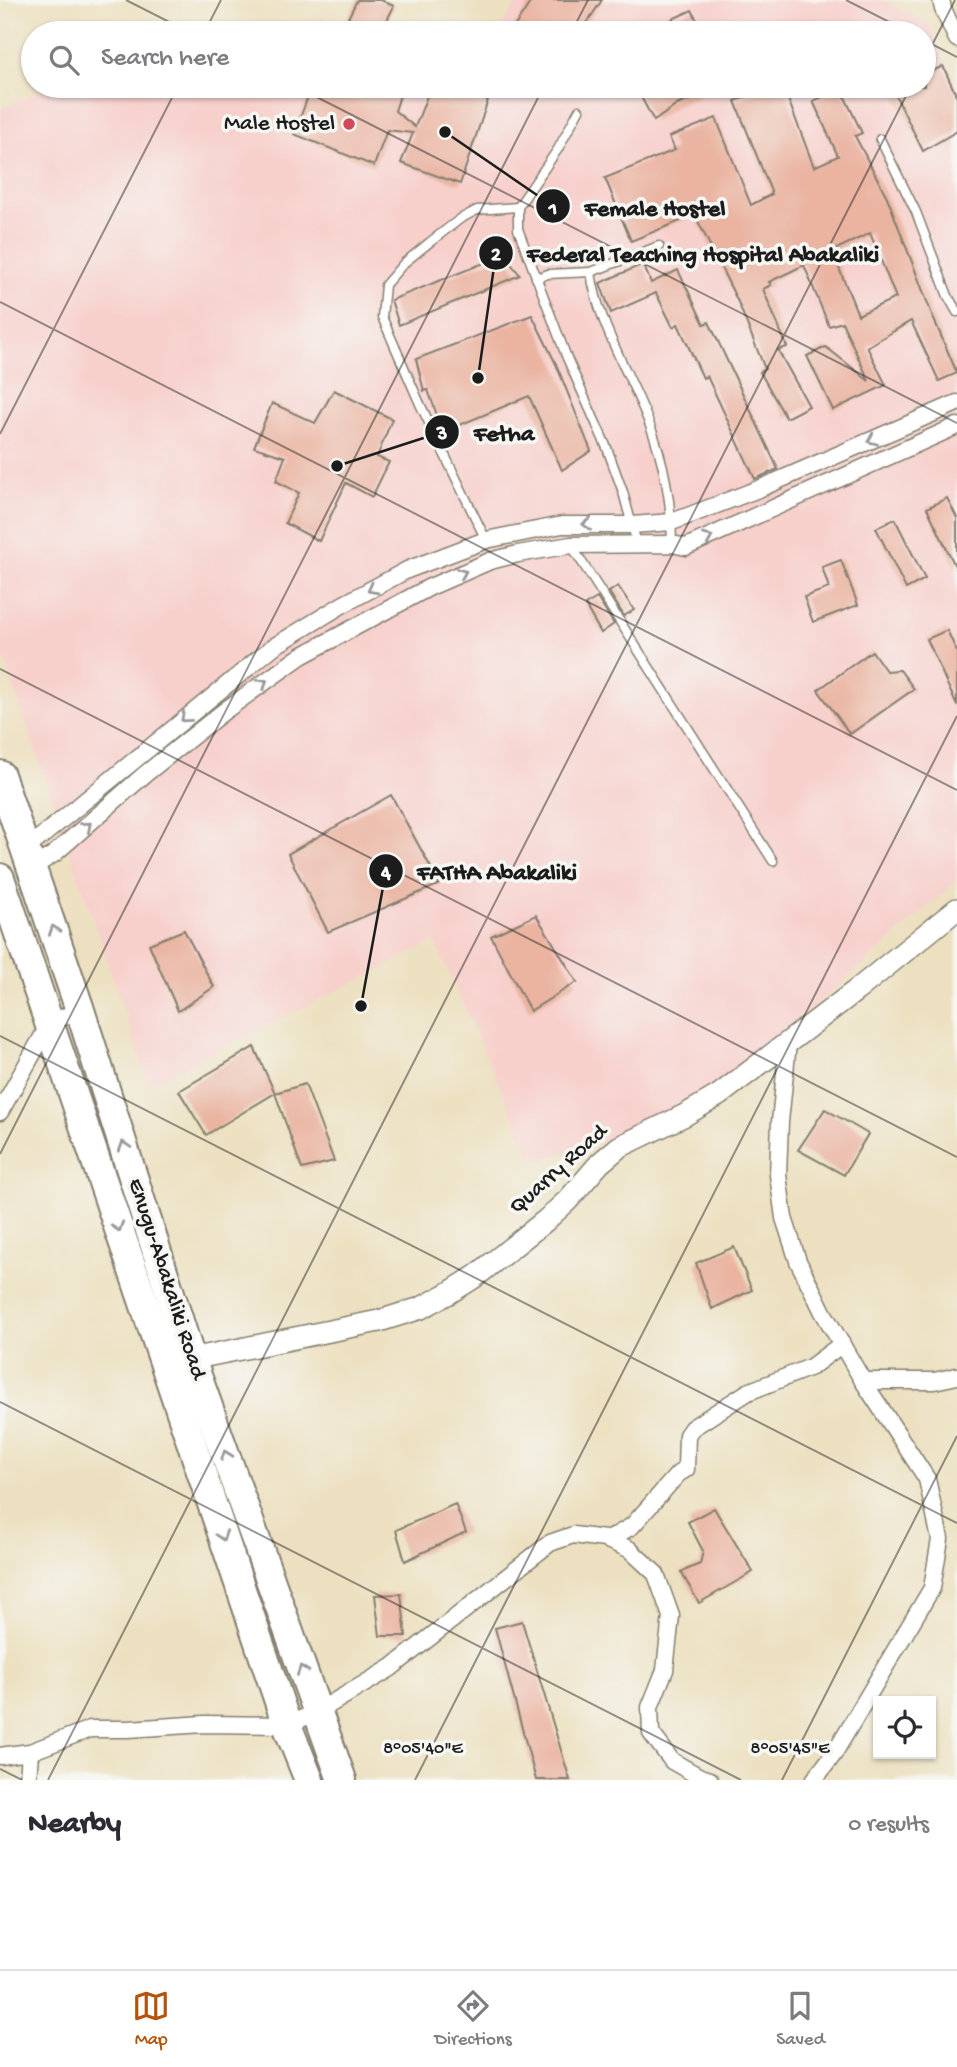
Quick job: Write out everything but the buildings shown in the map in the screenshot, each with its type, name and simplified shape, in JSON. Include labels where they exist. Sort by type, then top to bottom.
[{"type":"highway","name":"Enugu-Abakaliki Road","points":[[0,775],[80,1010],[191,1359],[342,1780]]},
{"type":"highway","name":"Enugu-Abakaliki Road","points":[[0,878],[287,1725],[309,1780]]},
{"type":"street","points":[[942,0],[943,9],[957,38]]},
{"type":"street","points":[[29,858],[273,647],[407,570],[486,540],[562,525],[672,522],[761,488],[957,403]]},
{"type":"street","points":[[916,421],[925,441]]},
{"type":"street","points":[[29,858],[54,854],[144,775],[223,712],[301,656],[430,587],[490,561],[571,545],[672,544],[686,547],[957,426]]},
{"type":"street","points":[[813,465],[823,486]]},
{"type":"street","name":"Quarry Road","points":[[191,1359],[379,1321],[430,1303],[476,1276],[545,1221],[568,1200],[600,1163],[619,1147],[719,1095],[957,909]]},
{"type":"street","points":[[0,1112],[50,1023],[80,1010]]},
{"type":"street","points":[[788,1043],[778,1175],[785,1218],[799,1261],[842,1344],[927,1479],[940,1539],[932,1588],[834,1755],[814,1780]]},
{"type":"street","points":[[608,1540],[632,1526],[678,1474],[686,1469],[687,1435],[692,1428],[748,1392],[811,1367],[842,1344]]},
{"type":"street","points":[[863,1381],[934,1381],[957,1376]]},
{"type":"street","points":[[0,1756],[30,1752],[90,1729],[204,1724],[287,1725],[317,1712],[391,1668],[550,1543],[573,1535],[608,1540],[629,1549],[656,1574],[671,1616],[665,1670],[650,1707],[652,1733],[672,1761],[710,1780]]},
{"type":"street","points":[[28,1780],[30,1752]]},
{"type":"lane","points":[[579,110],[558,149],[518,207],[518,229],[567,358],[607,448],[637,544]]},
{"type":"lane","points":[[880,139],[916,212],[948,296],[957,312]]},
{"type":"lane","points":[[486,540],[419,404],[382,317],[385,285],[404,263],[430,242],[477,211],[518,207]]},
{"type":"lane","points":[[536,278],[548,274],[591,272],[659,246]]},
{"type":"lane","points":[[591,272],[599,310],[650,425],[672,522],[672,544]]},
{"type":"lane","points":[[571,545],[773,861]]},
{"type":"shaded area","points":[[518,0],[883,0],[923,21],[505,21]]},
{"type":"shaded area","points":[[936,40],[957,86],[957,881],[833,991],[699,1101],[645,1128],[534,1162],[435,942],[149,1084],[0,646],[0,110],[24,98],[936,98]]},
{"type":"place","name":"Male Hostel","points":[[349,124]]},
{"type":"place","name":"Female Hostel","points":[[445,132]]},
{"type":"place","name":"Federal Teaching Hospital Abakaliki","points":[[478,378]]},
{"type":"place","name":"Fetha","points":[[337,466]]},
{"type":"place","name":"FATHA Abakaliki","points":[[361,1006]]}]
